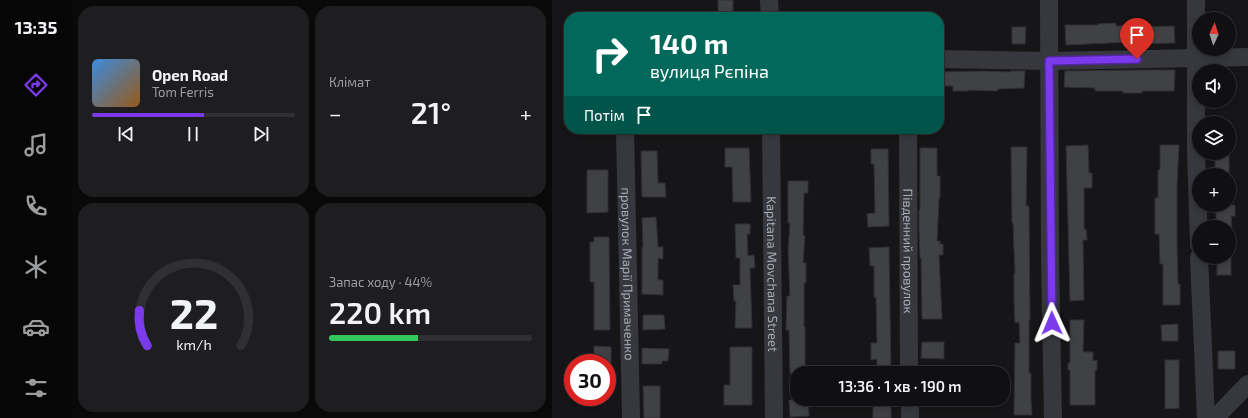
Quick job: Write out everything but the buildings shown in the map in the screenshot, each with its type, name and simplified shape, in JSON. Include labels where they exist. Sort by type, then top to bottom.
[{"type":"street","points":[[769,0],[770,12]]},
{"type":"street","points":[[1049,0],[1050,260],[1053,418]]},
{"type":"street","points":[[1196,0],[1196,150],[1198,220]]},
{"type":"street","points":[[944,60],[1049,61],[1248,57]]},
{"type":"street","name":"провулок Марії Примаченко","points":[[625,134],[631,418]]},
{"type":"street","name":"Kapitana Movchana Street","points":[[771,134],[774,418]]},
{"type":"street","name":"Південний провулок","points":[[908,134],[909,366]]},
{"type":"street","points":[[1199,264],[1206,418]]},
{"type":"street","points":[[1215,418],[1248,384]]},
{"type":"street","points":[[910,406],[910,418]]},
{"type":"route","points":[[1052,323],[1050,260],[1049,61],[1137,59]]}]
